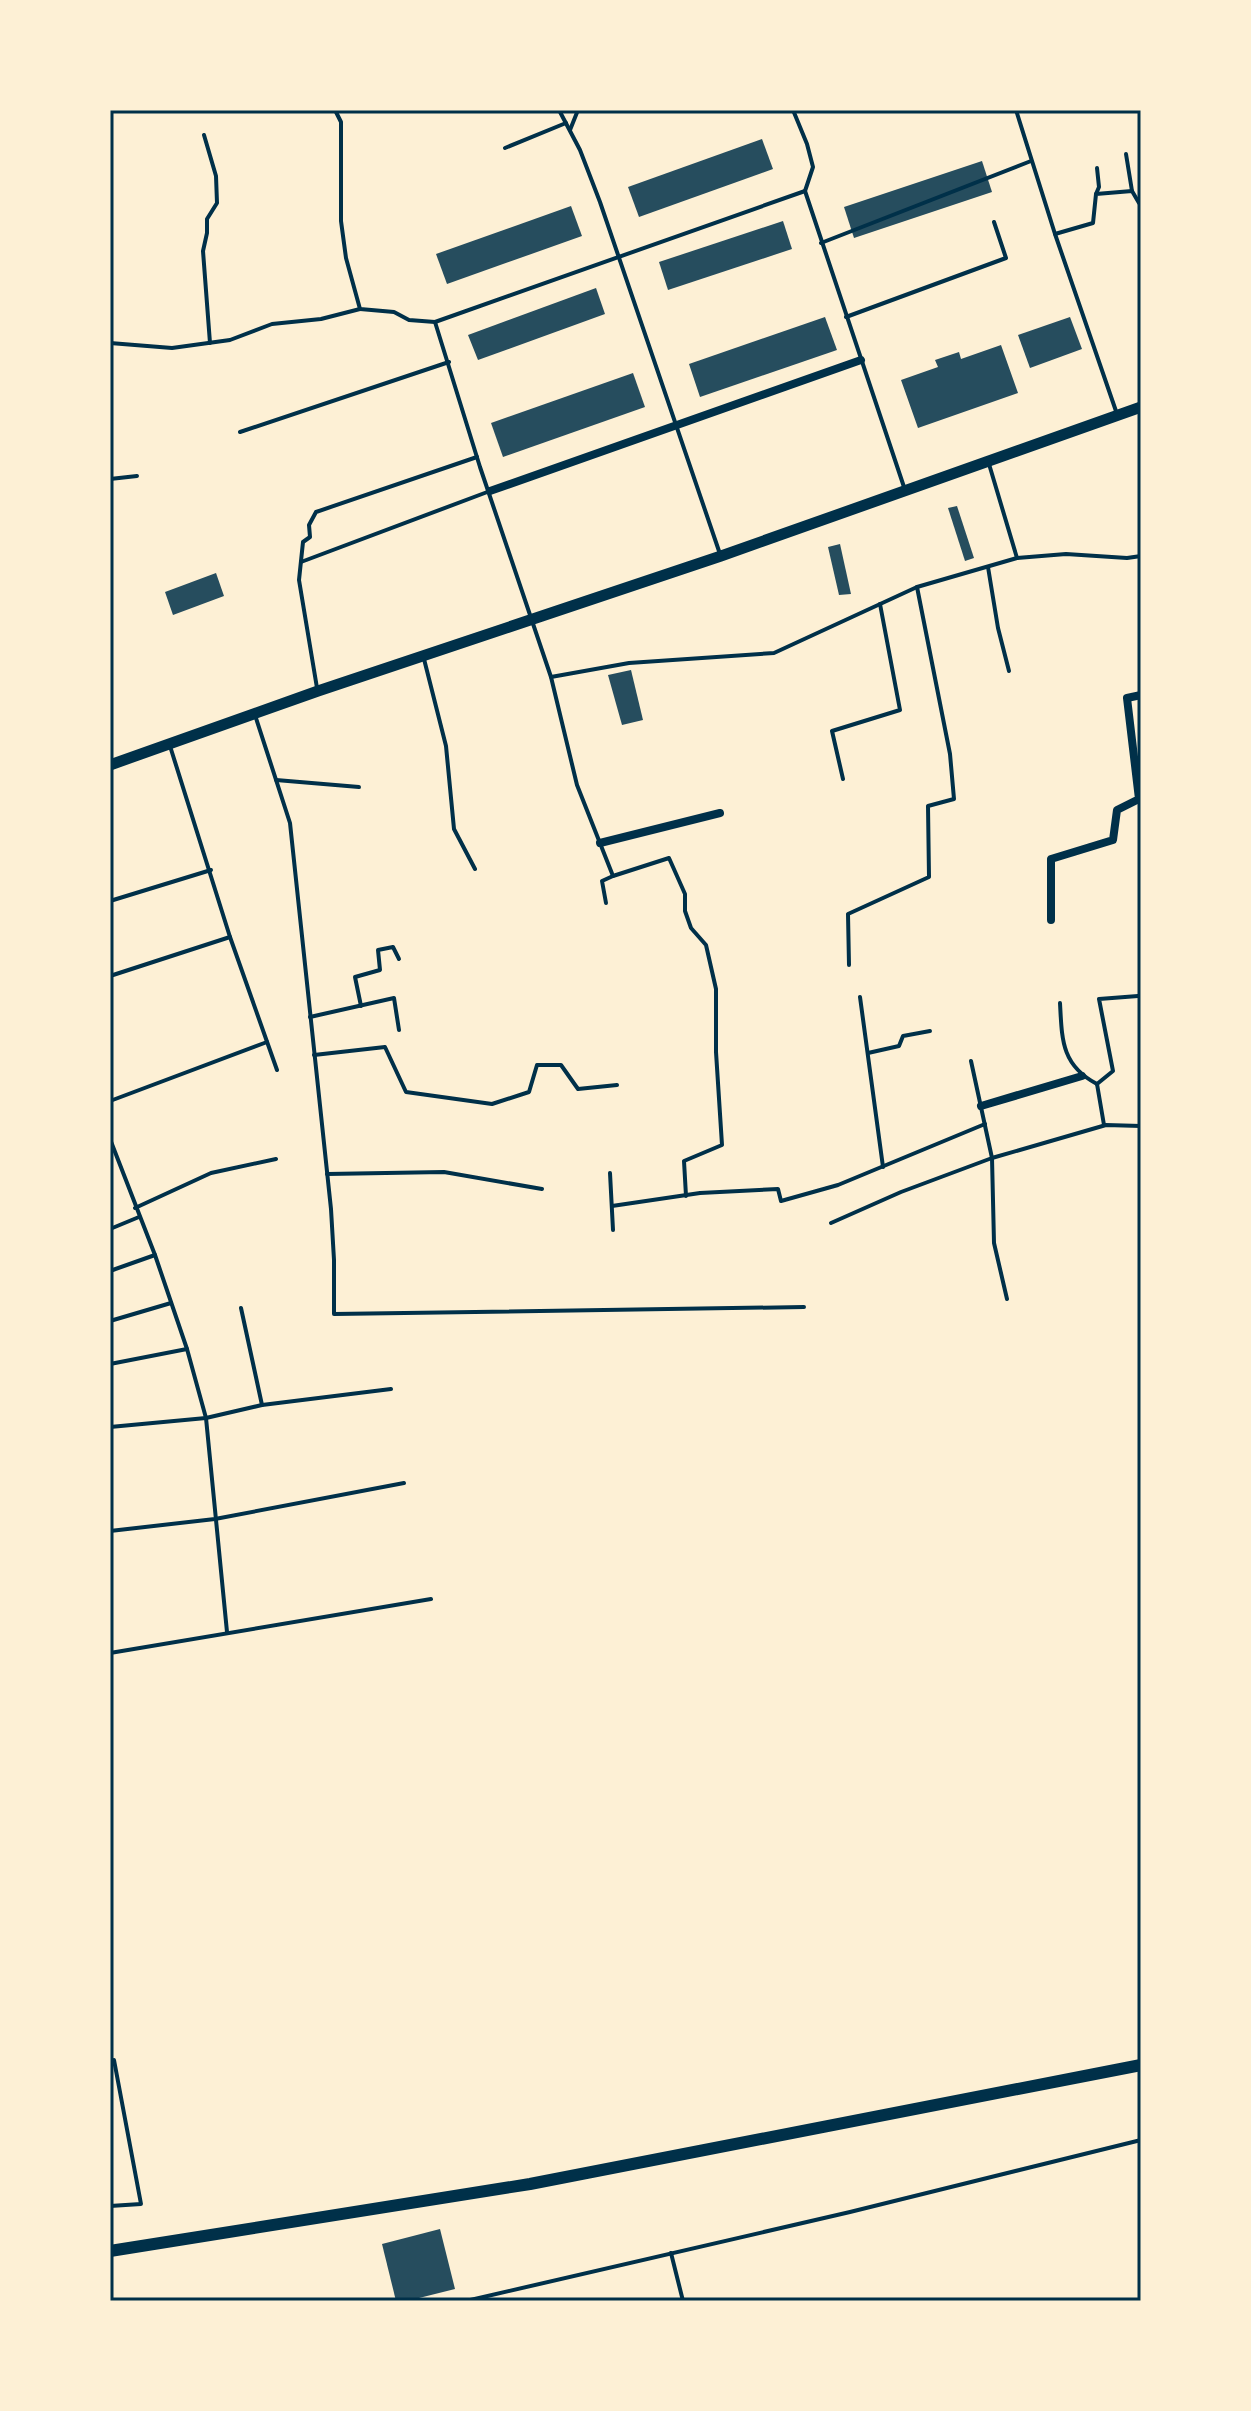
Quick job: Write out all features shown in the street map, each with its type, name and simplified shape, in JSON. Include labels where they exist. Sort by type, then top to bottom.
[{"type":"main road","points":[[110,765],[318,691],[906,492],[1141,407]]},
{"type":"main road","points":[[110,2251],[530,2184],[1141,2065]]},
{"type":"street","points":[[490,491],[861,360]]},
{"type":"street","points":[[1051,920],[1051,859],[1113,840],[1117,810],[1139,799],[1127,698],[1141,695]]},
{"type":"street","points":[[600,843],[720,813]]},
{"type":"street","points":[[981,1106],[1082,1076]]},
{"type":"lane","points":[[337,110],[340,118],[341,221],[346,258],[360,309]]},
{"type":"lane","points":[[559,110],[580,150],[600,202],[721,556]]},
{"type":"lane","points":[[570,130],[578,110]]},
{"type":"lane","points":[[793,110],[813,167],[805,191],[906,492]]},
{"type":"lane","points":[[1016,110],[1118,416]]},
{"type":"lane","points":[[505,148],[566,123]]},
{"type":"lane","points":[[204,135],[216,176],[217,203],[207,219],[203,251],[210,343]]},
{"type":"lane","points":[[1126,154],[1132,191],[1139,203]]},
{"type":"lane","points":[[821,243],[1031,161]]},
{"type":"lane","points":[[1055,234],[1093,223],[1099,187],[1097,168]]},
{"type":"lane","points":[[110,343],[172,348],[210,343],[230,340],[272,324],[321,319],[360,309],[394,312],[409,320],[435,322],[805,191]]},
{"type":"lane","points":[[1096,194],[1132,191]]},
{"type":"lane","points":[[846,317],[1006,258],[994,222]]},
{"type":"lane","points":[[435,322],[551,677],[577,785],[613,876]]},
{"type":"lane","points":[[240,432],[449,362]]},
{"type":"lane","points":[[318,691],[299,580],[303,542],[310,537],[309,525],[316,512],[477,457]]},
{"type":"lane","points":[[988,463],[1017,558]]},
{"type":"lane","points":[[110,479],[137,476]]},
{"type":"lane","points":[[300,562],[490,491]]},
{"type":"lane","points":[[551,677],[629,663],[774,653],[917,587],[1017,558],[1066,554],[1141,556]]},
{"type":"lane","points":[[988,566],[1009,671]]},
{"type":"lane","points":[[849,965],[848,914],[929,877],[928,806],[954,799],[950,754],[917,587]]},
{"type":"lane","points":[[843,779],[832,731],[900,710],[880,604]]},
{"type":"lane","points":[[423,657],[446,746],[454,829],[475,869]]},
{"type":"lane","points":[[255,713],[290,823],[327,1174],[334,1260],[334,1314],[804,1307]]},
{"type":"lane","points":[[169,744],[230,937],[277,1070]]},
{"type":"lane","points":[[276,780],[359,787]]},
{"type":"lane","points":[[606,903],[602,881],[669,858],[685,894],[685,911],[691,928],[706,945],[716,989],[716,1052],[722,1145],[684,1161],[686,1196]]},
{"type":"lane","points":[[110,901],[211,870]]},
{"type":"lane","points":[[110,976],[230,937]]},
{"type":"lane","points":[[361,1006],[355,977],[380,970],[378,950],[393,947],[399,959]]},
{"type":"lane","points":[[1097,1084],[1113,1071],[1099,999],[1138,996]]},
{"type":"lane","points":[[860,997],[883,1167]]},
{"type":"lane","points":[[310,1017],[394,998],[399,1030]]},
{"type":"lane","points":[[1060,1003],[1063,1046],[1082,1076],[1097,1084]]},
{"type":"lane","points":[[868,1053],[899,1046],[903,1036],[930,1031]]},
{"type":"lane","points":[[110,1101],[267,1042]]},
{"type":"lane","points":[[314,1055],[385,1047],[406,1092],[492,1104],[529,1092],[537,1065],[561,1065],[578,1089],[617,1085]]},
{"type":"lane","points":[[971,1061],[992,1158],[994,1243],[1007,1299]]},
{"type":"lane","points":[[1097,1084],[1104,1126]]},
{"type":"lane","points":[[612,1206],[686,1196],[778,1189],[781,1201],[838,1185],[985,1124]]},
{"type":"lane","points":[[831,1223],[901,1192],[992,1158],[1104,1126],[1141,1126]]},
{"type":"lane","points":[[110,1141],[155,1255],[187,1349],[206,1418],[227,1632]]},
{"type":"lane","points":[[135,1208],[211,1173],[276,1159]]},
{"type":"lane","points":[[327,1174],[444,1172],[542,1189]]},
{"type":"lane","points":[[610,1173],[613,1230]]},
{"type":"lane","points":[[110,1229],[139,1217]]},
{"type":"lane","points":[[110,1271],[155,1255]]},
{"type":"lane","points":[[110,1321],[171,1303]]},
{"type":"lane","points":[[241,1308],[262,1405]]},
{"type":"lane","points":[[110,1364],[187,1349]]},
{"type":"lane","points":[[110,1427],[206,1418],[262,1405],[391,1389]]},
{"type":"lane","points":[[110,1531],[215,1519],[404,1483]]},
{"type":"lane","points":[[110,1653],[431,1599]]},
{"type":"lane","points":[[110,2206],[141,2204],[114,2060]]},
{"type":"lane","points":[[466,2301],[1141,2140]]},
{"type":"lane","points":[[671,2253],[683,2301]]},
{"type":"building","points":[[762,139],[773,169],[639,217],[628,187]]},
{"type":"building","points":[[982,161],[992,192],[854,238],[844,207]]},
{"type":"building","points":[[571,206],[582,236],[447,284],[436,254]]},
{"type":"building","points":[[783,221],[792,249],[668,290],[659,262]]},
{"type":"building","points":[[596,288],[605,314],[478,360],[468,335]]},
{"type":"building","points":[[825,317],[837,350],[700,397],[689,364]]},
{"type":"building","points":[[1070,317],[1082,349],[1030,368],[1018,335]]},
{"type":"building","points":[[1001,345],[1018,393],[918,428],[901,380],[938,367],[935,360],[959,352],[961,359]]},
{"type":"building","points":[[633,373],[645,407],[503,457],[491,423]]},
{"type":"building","points":[[957,506],[974,558],[965,561],[948,508]]},
{"type":"building","points":[[840,544],[851,594],[839,595],[828,547]]},
{"type":"building","points":[[216,573],[224,596],[173,615],[165,592]]},
{"type":"building","points":[[631,670],[643,720],[622,725],[608,675]]},
{"type":"building","points":[[440,2229],[455,2289],[396,2301],[382,2244]]}]
